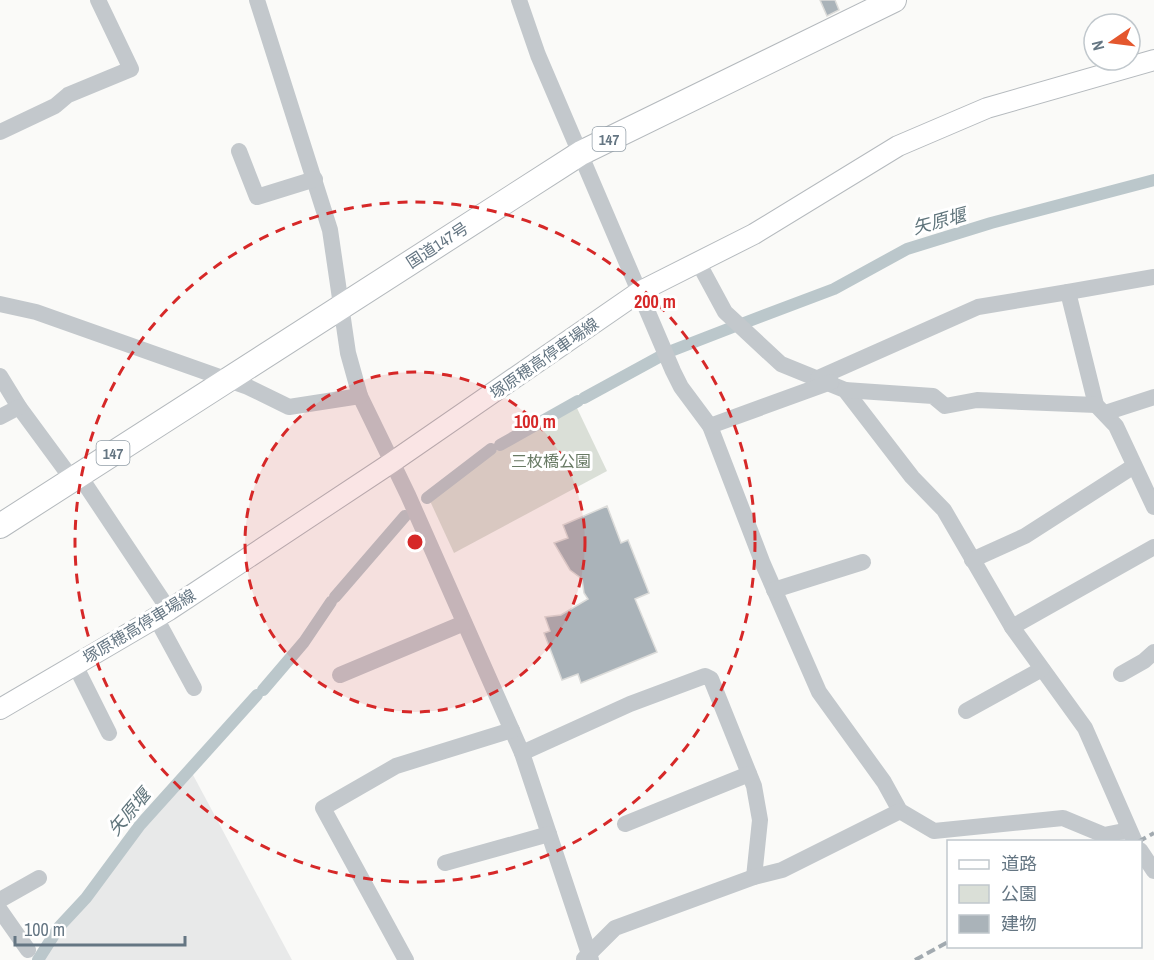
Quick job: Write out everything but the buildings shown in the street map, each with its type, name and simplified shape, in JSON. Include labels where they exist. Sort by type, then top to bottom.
[{"type":"highway","name":"国道147号","points":[[0,526],[581,153],[894,0]]},
{"type":"main road","name":"塚原穂高停車場線","points":[[0,709],[162,614],[391,463],[639,292],[754,234],[898,146],[987,108],[1154,60]]},
{"type":"street","points":[[0,132],[55,106],[68,95],[131,69],[98,0]]},
{"type":"street","points":[[257,0],[330,230],[348,353],[360,396],[522,753],[588,958]]},
{"type":"street","points":[[519,0],[538,56],[681,387],[710,426],[774,590],[819,693],[884,782],[900,810],[934,831],[1063,818],[1104,835],[1132,836],[1085,728],[1012,627],[944,510],[831,384]]},
{"type":"street","points":[[238,151],[257,197],[315,179]]},
{"type":"street","points":[[698,262],[725,312],[763,350],[781,364],[831,384],[933,396],[945,406],[976,400],[1101,409],[1154,397]]},
{"type":"street","points":[[710,426],[831,384],[978,307],[1154,277]]},
{"type":"street","points":[[1068,292],[1101,409],[1116,426],[1134,466],[1150,489],[1154,507]]},
{"type":"street","points":[[0,304],[36,312],[227,381],[289,407],[360,396]]},
{"type":"street","points":[[0,376],[19,407],[76,477],[162,614],[194,688]]},
{"type":"street","points":[[0,417],[19,407]]},
{"type":"street","points":[[972,561],[1025,536],[1134,466]]},
{"type":"street","points":[[1012,627],[1154,547]]},
{"type":"street","points":[[774,590],[863,562]]},
{"type":"street","points":[[340,675],[464,623]]},
{"type":"street","points":[[1121,674],[1144,661],[1154,652]]},
{"type":"street","points":[[75,665],[109,733]]},
{"type":"street","points":[[966,711],[1042,669]]},
{"type":"street","points":[[522,753],[630,704],[705,676],[711,679],[748,774],[760,820],[754,877]]},
{"type":"street","points":[[406,960],[323,808],[396,766],[512,730]]},
{"type":"street","points":[[626,824],[748,774]]},
{"type":"street","points":[[588,958],[615,928],[754,877],[782,870],[900,810]]},
{"type":"street","points":[[445,863],[549,834]]},
{"type":"street","points":[[0,900],[39,878]]},
{"type":"street","points":[[0,910],[28,950]]},
{"type":"shaded area","points":[[192,773],[292,960],[42,960],[142,828]]},
{"type":"green space","name":"三枚橋公園","points":[[576,406],[607,471],[454,553],[430,501],[487,456]]},
{"type":"waterway","name":"矢原堰","points":[[744,323],[834,289],[907,249],[991,223],[1154,180]]},
{"type":"waterway","name":"矢原堰","points":[[671,351],[733,327]]},
{"type":"waterway","name":"矢原堰","points":[[584,398],[661,356]]},
{"type":"waterway","name":"矢原堰","points":[[500,445],[578,401]]},
{"type":"waterway","name":"矢原堰","points":[[427,498],[491,449]]},
{"type":"waterway","name":"矢原堰","points":[[335,597],[405,516]]},
{"type":"waterway","name":"矢原堰","points":[[263,690],[304,642],[331,602]]},
{"type":"waterway","name":"矢原堰","points":[[38,960],[59,927],[86,898],[140,825],[257,695]]},
{"type":"railway","points":[[1142,840],[1154,833]]},
{"type":"railway","points":[[915,960],[947,943]]}]
